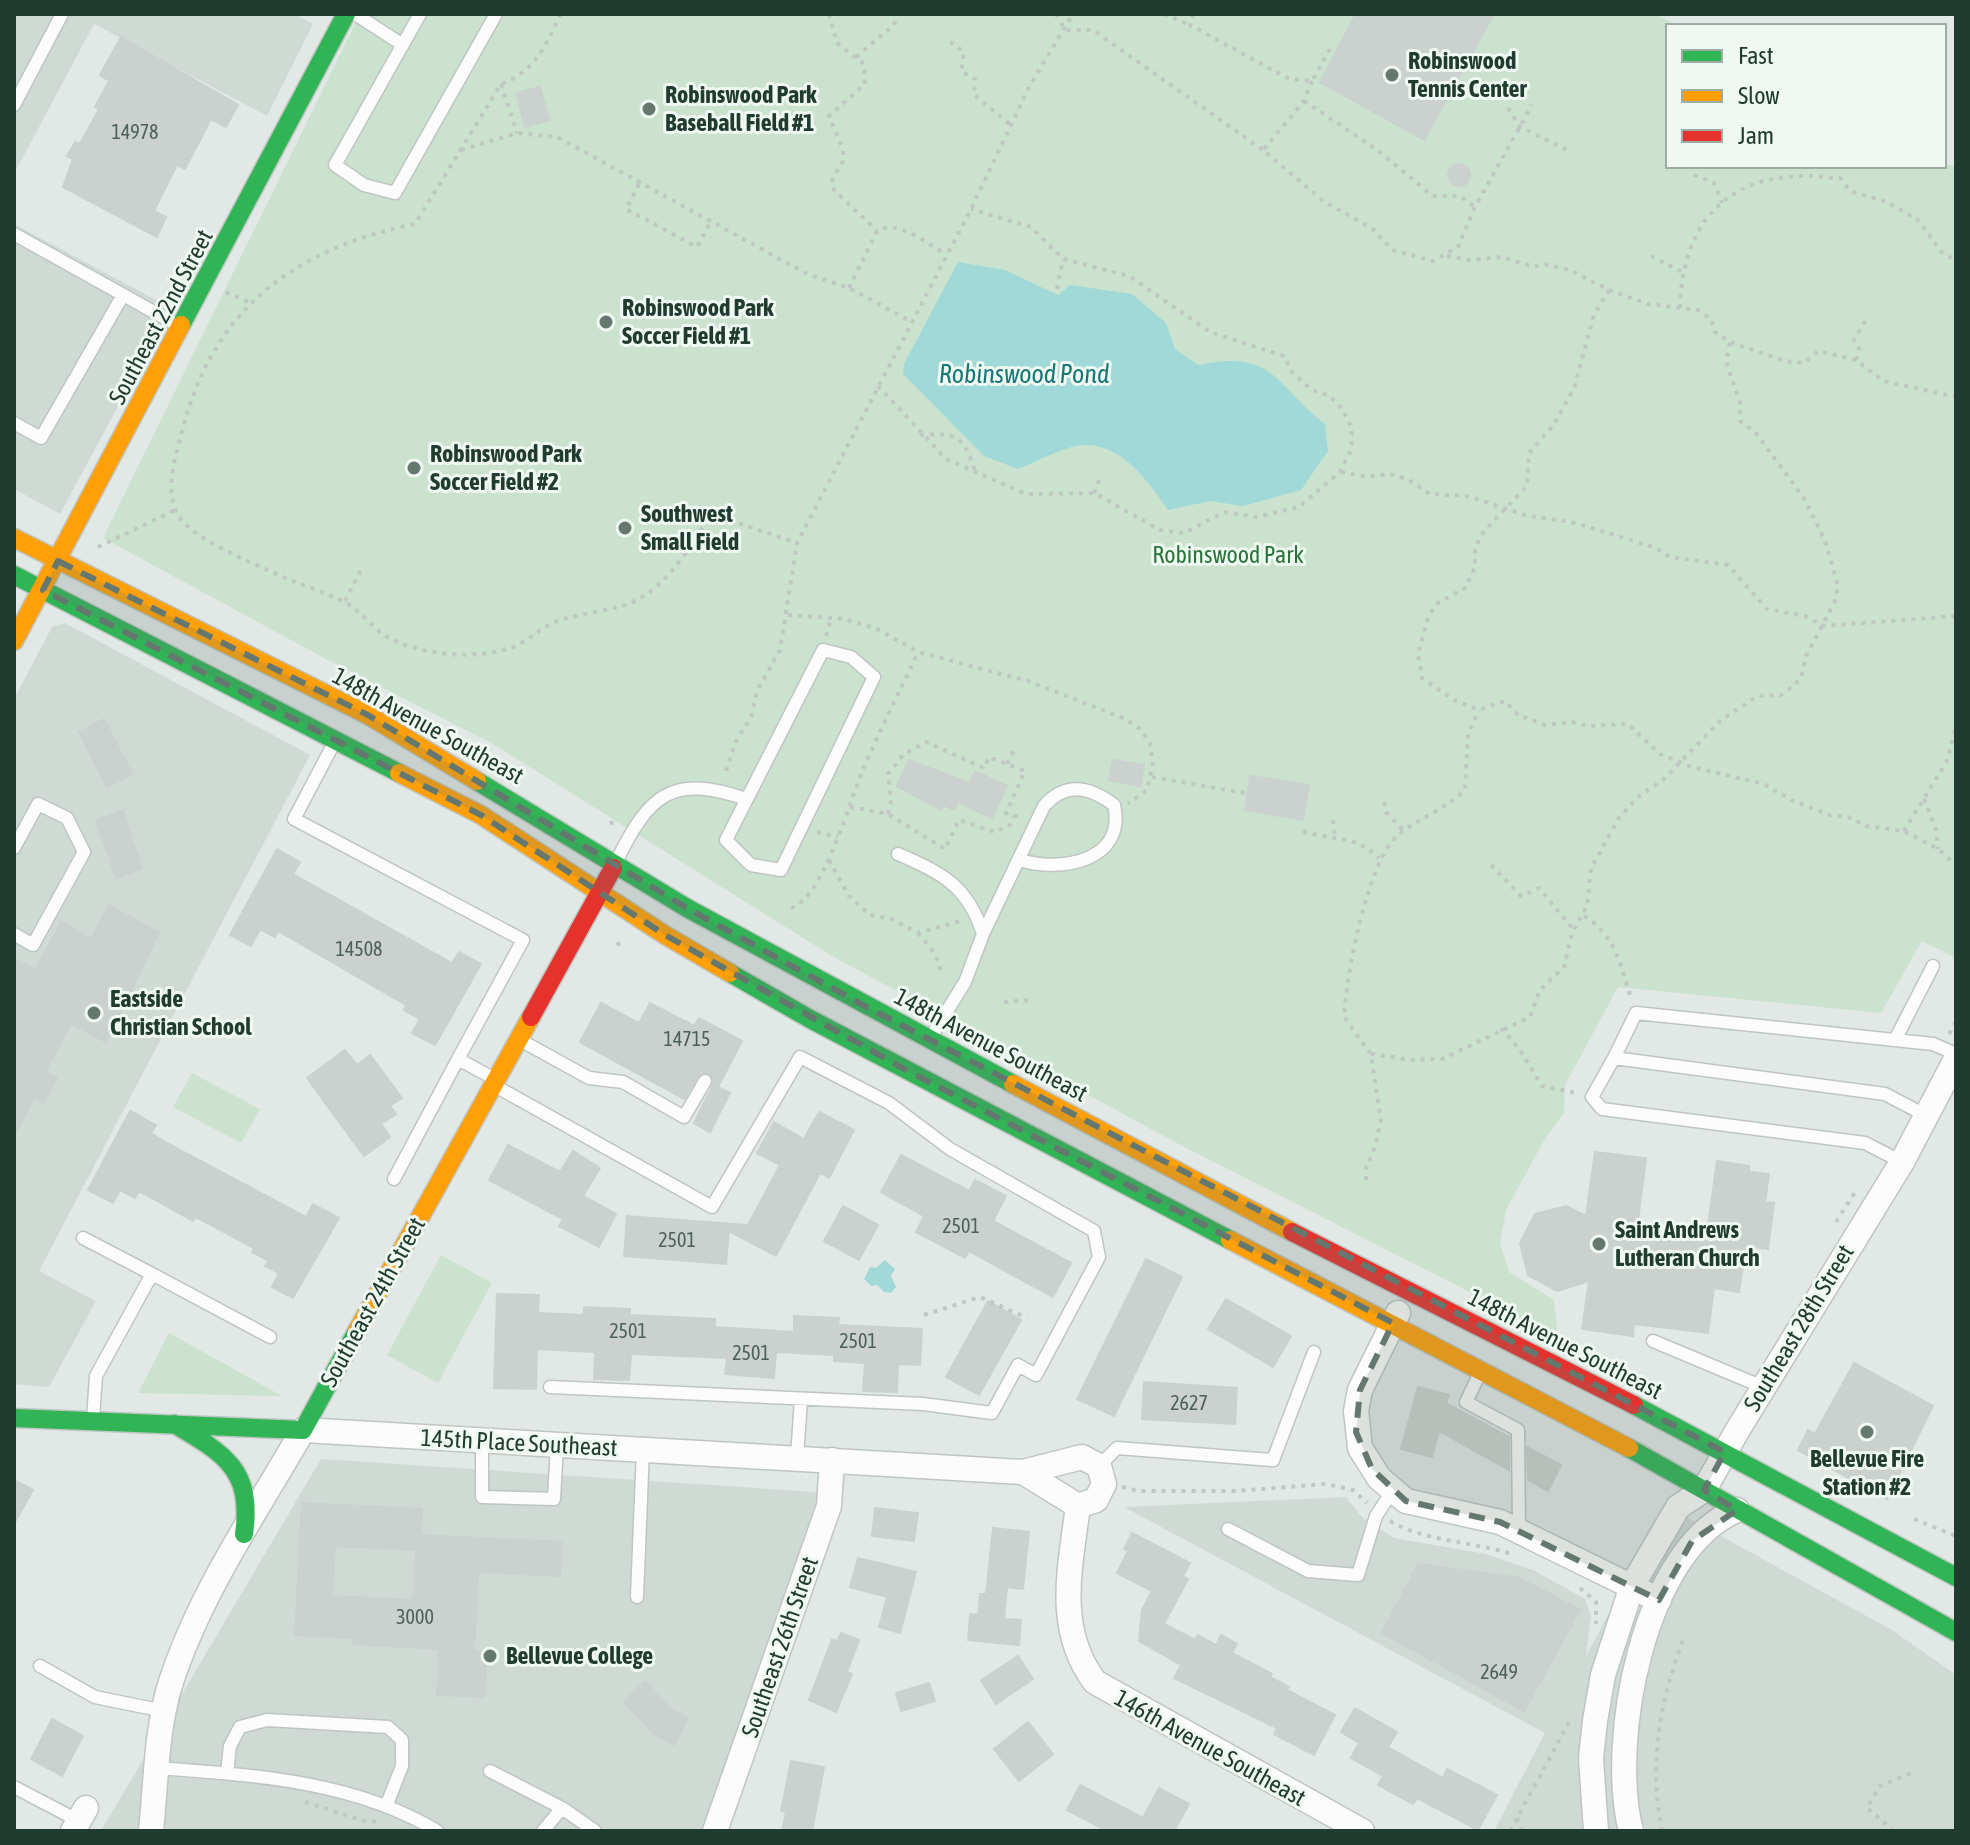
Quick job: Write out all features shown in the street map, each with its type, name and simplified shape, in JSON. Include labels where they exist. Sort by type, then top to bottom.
[{"type":"main road","name":"Southeast 22nd Street","points":[[14,641],[183,328],[346,14]]},
{"type":"main road","name":"148th Avenue Southeast","points":[[14,538],[368,715],[615,865],[778,959],[1408,1293],[1546,1358],[1956,1577]]},
{"type":"main road","points":[[14,575],[481,815],[599,894],[810,1019],[1481,1372],[1594,1428],[1704,1490],[1739,1499],[1956,1632]]},
{"type":"main road","name":"Southeast 24th Street","points":[[303,1430],[615,865]]},
{"type":"main road","name":"145th Place Southeast","points":[[14,1418],[170,1422],[303,1430]]},
{"type":"main road","points":[[170,1422],[224,1454],[239,1472],[249,1511],[244,1534]]},
{"type":"main road","points":[[1821,1526],[1956,1597]]},
{"type":"street","name":"Southeast 28th Street","points":[[1596,1831],[1591,1758],[1595,1721],[1603,1675],[1632,1586],[1678,1507],[1704,1490],[1763,1387],[1902,1162],[1956,1057]]},
{"type":"street","points":[[1408,1293],[1360,1390],[1356,1432],[1360,1448],[1372,1469],[1406,1501],[1477,1516],[1519,1530],[1659,1600]]},
{"type":"street","name":"145th Place Southeast","points":[[303,1430],[482,1443],[797,1457],[1023,1472]]},
{"type":"street","name":"Southeast 24th Street","points":[[151,1831],[164,1711],[193,1626],[303,1430]]},
{"type":"street","points":[[1082,1457],[1102,1475],[1096,1500],[1078,1506],[1023,1472],[1082,1457]]},
{"type":"street","name":"Southeast 26th Street","points":[[715,1831],[829,1506],[832,1460]]},
{"type":"street","points":[[1631,1831],[1623,1778],[1624,1734],[1630,1692],[1659,1600],[1692,1541],[1739,1499]]},
{"type":"street","name":"146th Avenue Southeast","points":[[1078,1506],[1066,1599],[1069,1628],[1084,1668],[1095,1682],[1362,1831]]},
{"type":"lane","points":[[14,105],[62,14]]},
{"type":"lane","points":[[355,14],[403,45]]},
{"type":"lane","points":[[420,14],[335,165],[364,185],[395,193],[496,14]]},
{"type":"lane","points":[[14,234],[183,328]]},
{"type":"lane","points":[[14,423],[41,438],[123,295]]},
{"type":"lane","points":[[823,650],[851,657],[874,677],[781,870],[751,865],[726,840],[746,799],[823,650]]},
{"type":"lane","points":[[335,740],[294,819],[523,940],[394,1179]]},
{"type":"lane","points":[[615,865],[641,816],[656,799],[676,790],[717,789],[746,799]]},
{"type":"lane","points":[[930,1038],[965,982],[983,934],[1044,806],[1057,795],[1087,789],[1114,805],[1114,832],[1104,848],[1092,857],[1054,865],[1020,860]]},
{"type":"lane","points":[[14,848],[38,804],[67,818],[84,852],[33,945],[14,934]]},
{"type":"lane","points":[[898,854],[954,882],[978,917],[983,934]]},
{"type":"lane","points":[[1895,1040],[1933,966]]},
{"type":"lane","points":[[1902,1162],[1865,1143],[1602,1109],[1592,1097],[1636,1013],[1933,1044],[1956,1057]]},
{"type":"lane","points":[[519,1039],[589,1078],[623,1082],[684,1117],[705,1081]]},
{"type":"lane","points":[[458,1059],[712,1207],[800,1057],[889,1103],[950,1149],[1094,1231],[1099,1257],[1036,1375],[1018,1365],[992,1413],[923,1404],[550,1387]]},
{"type":"lane","points":[[1614,1058],[1885,1094],[1925,1115]]},
{"type":"lane","points":[[889,1103],[906,1070]]},
{"type":"lane","points":[[83,1238],[270,1337]]},
{"type":"lane","points":[[93,1422],[96,1376],[152,1274]]},
{"type":"lane","points":[[1653,1341],[1763,1387]]},
{"type":"lane","points":[[1102,1475],[1117,1448],[1273,1460],[1314,1352]]},
{"type":"lane","points":[[1481,1372],[1466,1402],[1518,1430],[1519,1530]]},
{"type":"lane","points":[[797,1457],[801,1399]]},
{"type":"lane","points":[[482,1443],[482,1497],[554,1499],[557,1445]]},
{"type":"lane","points":[[637,1597],[643,1449]]},
{"type":"lane","points":[[1228,1529],[1308,1571],[1358,1575],[1378,1513],[1393,1490]]},
{"type":"lane","points":[[40,1666],[95,1697],[164,1711]]},
{"type":"lane","points":[[227,1773],[230,1746],[240,1727],[267,1720],[388,1727],[402,1740],[402,1766],[387,1804]]},
{"type":"lane","points":[[159,1759],[304,1784],[387,1804],[437,1831]]},
{"type":"lane","points":[[490,1771],[562,1808],[595,1831]]},
{"type":"lane","points":[[14,1787],[79,1820]]},
{"type":"lane","points":[[543,1831],[562,1808]]},
{"type":"path","points":[[561,14],[535,62],[520,78],[501,84],[415,224],[376,232],[329,249],[301,264],[251,303],[228,327],[210,358],[184,421],[172,470],[175,510],[193,530],[222,548],[317,593],[345,601],[387,637],[446,655],[512,647],[556,621],[628,604],[662,581],[711,514],[797,543]]},
{"type":"path","points":[[829,14],[837,43],[864,64],[865,84],[829,116],[843,149],[843,161],[832,180],[834,190],[877,231]]},
{"type":"path","points":[[856,57],[894,25],[897,14]]},
{"type":"path","points":[[1056,14],[1065,30]]},
{"type":"path","points":[[726,771],[735,743],[751,717],[757,691],[780,650],[788,615],[797,543],[971,209],[1029,87],[1073,14]]},
{"type":"path","points":[[1164,14],[1289,79],[1312,81]]},
{"type":"path","points":[[1190,25],[1193,14]]},
{"type":"path","points":[[1065,30],[1093,30],[1263,150],[1322,200],[1374,230],[1392,250],[1433,261],[1447,256],[1458,247],[1475,207],[1532,105]]},
{"type":"path","points":[[950,42],[964,52],[961,71],[975,79],[974,95],[1011,125]]},
{"type":"path","points":[[1263,150],[1304,101],[1333,44]]},
{"type":"path","points":[[501,84],[517,133]]},
{"type":"path","points":[[1304,101],[1376,149],[1433,196],[1460,196],[1475,207]]},
{"type":"path","points":[[1508,108],[1520,127],[1569,151]]},
{"type":"path","points":[[458,151],[517,133],[557,137],[807,274],[849,288],[910,321]]},
{"type":"path","points":[[1694,175],[1714,183],[1722,203]]},
{"type":"path","points":[[1680,308],[1682,272],[1696,236],[1731,193],[1757,183],[1801,175],[1840,178],[1850,191],[1887,202],[1917,219],[1943,254],[1956,260]]},
{"type":"path","points":[[639,184],[626,209],[697,247],[710,223]]},
{"type":"path","points":[[878,386],[920,435],[946,459],[1026,494],[1094,493],[1160,530],[1184,533],[1224,512],[1257,517],[1299,507],[1340,472],[1351,450],[1352,428],[1330,396],[1312,390],[1292,372],[1284,356],[1210,332],[1129,276],[1063,259],[1031,227],[971,209]]},
{"type":"path","points":[[877,231],[894,227],[946,254]]},
{"type":"path","points":[[849,288],[877,231]]},
{"type":"path","points":[[1447,256],[1469,260],[1498,256],[1534,267],[1560,267],[1648,304],[1698,310],[1711,319],[1715,332],[1730,342],[1794,363],[1804,363],[1818,351],[1856,360],[1883,381],[1956,397]]},
{"type":"path","points":[[1651,256],[1682,272]]},
{"type":"path","points":[[1057,289],[1063,259]]},
{"type":"path","points":[[220,289],[251,303]]},
{"type":"path","points":[[1609,290],[1594,315],[1574,388],[1553,426],[1529,453],[1527,486],[1478,543],[1475,567],[1465,588],[1438,603],[1429,615],[1418,654],[1422,678],[1454,700],[1479,710],[1505,701],[1518,715],[1545,725],[1572,722],[1588,726],[1628,724],[1655,750],[1680,762],[1764,784],[1793,801],[1866,826],[1904,831],[1938,849],[1956,865]]},
{"type":"path","points":[[1856,360],[1859,348],[1854,340],[1866,320]]},
{"type":"path","points":[[1371,1054],[1411,1060],[1442,1059],[1501,1028],[1530,1017],[1540,990],[1564,967],[1573,929],[1584,916],[1591,868],[1619,818],[1721,720],[1758,696],[1781,695],[1801,677],[1806,656],[1830,614],[1838,586],[1825,541],[1804,498],[1755,432],[1740,421],[1740,403],[1726,362],[1730,342]]},
{"type":"path","points":[[920,435],[955,436],[965,444],[975,471]]},
{"type":"path","points":[[1340,472],[1367,477],[1390,474],[1409,480],[1430,494],[1458,494],[1525,515],[1575,523],[1656,548],[1670,557],[1728,565],[1767,609],[1805,616],[1824,626],[1890,618],[1956,616]]},
{"type":"path","points":[[1094,493],[1099,480]]},
{"type":"path","points":[[100,546],[175,510]]},
{"type":"path","points":[[345,601],[362,568]]},
{"type":"path","points":[[1830,614],[1836,626]]},
{"type":"path","points":[[788,615],[845,619],[877,629],[918,652],[1028,681],[1125,719],[1150,743],[1152,777],[1139,798],[1114,805]]},
{"type":"path","points":[[791,908],[804,901],[829,860],[862,771],[918,652]]},
{"type":"path","points":[[1366,1180],[1366,1167],[1381,1121],[1371,1054],[1344,1017],[1351,954],[1379,858],[1396,835],[1465,789],[1468,734],[1479,710]]},
{"type":"path","points":[[1904,831],[1947,761],[1956,726]]},
{"type":"path","points":[[926,742],[984,768],[989,757],[1025,771],[1006,813],[1014,816],[1002,830],[991,833],[959,820],[945,849],[891,819],[888,814],[891,802],[888,774],[904,754],[926,742]]},
{"type":"path","points":[[1007,764],[1016,746]]},
{"type":"path","points":[[1152,777],[1245,793]]},
{"type":"path","points":[[1924,799],[1936,830],[1938,849]]},
{"type":"path","points":[[1384,802],[1386,812],[1404,831]]},
{"type":"path","points":[[850,807],[888,814]]},
{"type":"path","points":[[1333,820],[1335,837]]},
{"type":"path","points":[[1303,831],[1355,840],[1379,858]]},
{"type":"path","points":[[827,834],[838,837]]},
{"type":"path","points":[[829,860],[849,896],[870,915],[892,919],[918,933],[935,954],[942,974]]},
{"type":"path","points":[[1491,865],[1521,896],[1539,888],[1573,929]]},
{"type":"path","points":[[1584,916],[1599,925],[1609,937],[1636,1013]]},
{"type":"path","points":[[918,933],[978,917]]},
{"type":"path","points":[[1004,1002],[1033,1000]]},
{"type":"path","points":[[1501,1028],[1520,1050],[1542,1086],[1592,1097]]},
{"type":"path","points":[[924,1315],[980,1297],[1027,1318]]},
{"type":"path","points":[[1102,1475],[1139,1491],[1235,1491],[1326,1484],[1353,1490],[1378,1513],[1415,1533],[1482,1544],[1524,1559]]},
{"type":"path","points":[[1578,1586],[1599,1600],[1595,1631]]},
{"type":"path","points":[[1662,1831],[1657,1784],[1658,1721],[1663,1693],[1685,1635]]},
{"type":"path","points":[[1510,1831],[1572,1718],[1576,1703]]},
{"type":"path","points":[[1894,1831],[1867,1808],[1880,1786],[1916,1771]]},
{"type":"path","points":[[301,1800],[368,1822],[386,1820]]},
{"type":"path","points":[[1517,1818],[1522,1831]]},
{"type":"highlighted area","points":[[58,561],[368,715],[687,908],[861,1004],[1725,1452],[1704,1490],[1737,1510],[1692,1541],[1659,1600],[1500,1522],[1406,1501],[1372,1469],[1356,1432],[1360,1390],[1393,1323],[906,1070],[665,935],[481,815],[43,590]]},
{"type":"shaded area","points":[[14,14],[295,14],[313,24],[267,116],[94,24],[14,174]]},
{"type":"shaded area","points":[[14,224],[171,308],[60,514],[14,489]]},
{"type":"shaded area","name":"Eastside Christian School","points":[[65,623],[310,755],[39,1271],[96,1301],[49,1387],[14,1384],[14,699],[52,627]]},
{"type":"shaded area","name":"Bellevue College","points":[[321,1459],[830,1493],[715,1831],[101,1831]]},
{"type":"shaded area","points":[[1346,1497],[1362,1517],[1394,1538],[1486,1554],[1535,1571],[1585,1599],[1591,1616],[1586,1656],[1666,1506],[1892,1630],[1956,1675],[1956,1831],[1494,1831],[1545,1733],[1124,1507]]},
{"type":"green space","name":"Robinswood Park","points":[[360,14],[1655,14],[1674,24],[1666,24],[1666,168],[1946,168],[1946,163],[1956,168],[1956,958],[1922,941],[1881,1013],[1618,987],[1565,1085],[1564,1113],[1543,1142],[1506,1210],[1500,1243],[1509,1272],[1554,1300],[1558,1337],[1173,1141],[832,956],[493,744],[324,658],[103,538]]},
{"type":"green space","points":[[192,1073],[260,1109],[241,1143],[173,1107]]},
{"type":"green space","points":[[441,1255],[492,1283],[438,1383],[387,1355]]},
{"type":"green space","points":[[169,1333],[282,1396],[138,1393]]},
{"type":"water","name":"Robinswood Pond","points":[[958,262],[1005,270],[1058,295],[1070,285],[1132,294],[1166,323],[1175,349],[1198,365],[1243,362],[1270,373],[1325,424],[1328,451],[1301,490],[1243,506],[1210,501],[1168,510],[1130,464],[1105,449],[1091,445],[1076,446],[1018,469],[984,456],[903,374],[904,364]]},
{"type":"water","points":[[885,1260],[895,1269],[891,1276],[896,1287],[891,1293],[884,1292],[877,1285],[871,1286],[864,1279],[870,1267],[876,1268]]},
{"type":"building","name":"Robinswood Tennis Center","points":[[1356,14],[1494,14],[1424,140],[1320,82]]},
{"type":"building","points":[[121,37],[238,105],[226,127],[211,119],[185,169],[177,165],[154,211],[166,217],[157,237],[63,187],[73,159],[67,156],[75,142],[80,144],[99,109],[95,107],[109,81],[100,75]]},
{"type":"building","points":[[540,87],[549,120],[525,127],[516,93]]},
{"type":"building","points":[[1459,164],[1467,167],[1470,175],[1467,183],[1459,186],[1451,183],[1448,175],[1451,167]]},
{"type":"building","points":[[104,719],[132,774],[107,787],[79,732]]},
{"type":"building","points":[[909,760],[969,783],[975,771],[1007,786],[992,818],[958,802],[954,810],[944,805],[941,810],[897,786]]},
{"type":"building","points":[[1113,760],[1144,765],[1140,786],[1109,780]]},
{"type":"building","points":[[1250,776],[1309,785],[1303,820],[1245,810]]},
{"type":"building","points":[[123,811],[142,869],[116,878],[96,820]]},
{"type":"building","points":[[277,849],[300,862],[293,874],[452,963],[459,952],[481,964],[435,1045],[412,1033],[420,1019],[404,1010],[406,1005],[278,931],[275,937],[260,929],[251,946],[230,935]]},
{"type":"building","points":[[109,905],[159,933],[106,1042],[71,1023],[45,1072],[57,1078],[44,1103],[34,1098],[14,1135],[14,959],[35,970],[62,922],[91,939]]},
{"type":"building","points":[[601,1003],[639,1023],[650,1003],[694,1026],[699,1018],[742,1041],[718,1087],[730,1093],[710,1132],[694,1123],[713,1085],[710,1074],[700,1074],[684,1099],[580,1042]]},
{"type":"building","points":[[345,1050],[357,1065],[370,1055],[402,1098],[390,1106],[396,1114],[381,1124],[390,1137],[364,1156],[307,1078]]},
{"type":"building","points":[[130,1111],[156,1125],[151,1133],[165,1142],[306,1217],[313,1204],[339,1218],[293,1298],[272,1287],[279,1273],[265,1266],[269,1261],[252,1252],[254,1248],[196,1217],[193,1221],[139,1191],[135,1198],[120,1190],[113,1203],[88,1190]]},
{"type":"building","points":[[819,1112],[854,1130],[829,1178],[820,1173],[776,1256],[729,1231],[726,1264],[624,1256],[627,1216],[748,1225],[780,1165],[757,1153],[774,1122],[804,1139]]},
{"type":"building","points":[[508,1145],[560,1172],[573,1151],[600,1168],[583,1196],[616,1214],[599,1247],[559,1226],[563,1219],[489,1180]]},
{"type":"building","name":"Saint Andrews Lutheran Church","points":[[1595,1152],[1646,1158],[1637,1228],[1690,1235],[1690,1230],[1707,1232],[1717,1161],[1749,1166],[1749,1172],[1769,1174],[1765,1202],[1774,1203],[1768,1249],[1746,1246],[1739,1292],[1714,1288],[1708,1333],[1634,1324],[1633,1336],[1582,1329],[1589,1281],[1557,1291],[1528,1275],[1520,1243],[1535,1214],[1566,1206],[1586,1216]]},
{"type":"building","points":[[901,1155],[969,1191],[975,1180],[1006,1196],[993,1221],[1071,1263],[1053,1297],[969,1251],[965,1258],[916,1232],[924,1216],[881,1192]]},
{"type":"building","points":[[843,1206],[878,1225],[859,1260],[824,1241]]},
{"type":"building","points":[[1146,1259],[1182,1277],[1114,1416],[1077,1399]]},
{"type":"building","points":[[497,1294],[539,1295],[538,1313],[584,1315],[584,1307],[630,1309],[630,1315],[715,1319],[715,1327],[794,1332],[794,1316],[839,1318],[838,1325],[922,1329],[920,1365],[898,1364],[897,1392],[863,1391],[865,1363],[834,1361],[834,1355],[776,1352],[774,1378],[725,1374],[727,1358],[631,1354],[629,1380],[594,1379],[595,1352],[537,1349],[536,1389],[494,1388]]},
{"type":"building","points":[[1226,1299],[1291,1336],[1273,1367],[1208,1329]]},
{"type":"building","points":[[988,1301],[1021,1320],[979,1395],[946,1377]]},
{"type":"building","name":"Bellevue Fire Station #2","points":[[1854,1363],[1933,1406],[1887,1499],[1798,1450],[1808,1430],[1815,1434]]},
{"type":"building","points":[[1144,1382],[1237,1388],[1235,1424],[1142,1419]]},
{"type":"building","points":[[1418,1387],[1449,1395],[1446,1403],[1509,1437],[1509,1470],[1439,1431],[1432,1457],[1401,1449]]},
{"type":"building","points":[[1527,1447],[1561,1465],[1548,1491],[1528,1480]]},
{"type":"building","points":[[14,1480],[33,1490],[14,1524]]},
{"type":"building","points":[[302,1503],[422,1509],[420,1535],[562,1542],[560,1576],[478,1572],[474,1651],[487,1652],[484,1697],[437,1695],[439,1649],[353,1644],[353,1638],[295,1635]],"holes":[[[335,1546],[416,1550],[413,1600],[332,1596]]]},
{"type":"building","points":[[875,1508],[918,1513],[914,1541],[872,1536]]},
{"type":"building","points":[[993,1528],[1029,1532],[1023,1589],[1007,1587],[1004,1619],[1021,1620],[1019,1645],[968,1640],[970,1614],[978,1615],[980,1594],[986,1594]]},
{"type":"building","points":[[1132,1533],[1190,1563],[1183,1576],[1188,1579],[1164,1624],[1195,1640],[1198,1635],[1216,1645],[1221,1635],[1237,1644],[1232,1653],[1272,1674],[1270,1677],[1289,1687],[1287,1690],[1335,1715],[1314,1755],[1274,1734],[1277,1728],[1174,1678],[1181,1665],[1139,1641],[1142,1610],[1152,1591],[1117,1573],[1128,1551],[1124,1549]]},
{"type":"building","points":[[858,1558],[916,1572],[900,1633],[879,1627],[887,1597],[850,1587]]},
{"type":"building","points":[[1418,1564],[1520,1578],[1580,1610],[1524,1711],[1382,1633]]},
{"type":"building","points":[[841,1633],[859,1640],[847,1672],[852,1674],[836,1712],[809,1700],[832,1639],[837,1641]]},
{"type":"building","points":[[1018,1656],[1033,1679],[996,1704],[981,1680]]},
{"type":"building","points":[[645,1681],[672,1710],[688,1718],[674,1745],[654,1734],[624,1702]]},
{"type":"building","points":[[929,1683],[935,1701],[901,1711],[896,1693]]},
{"type":"building","points":[[1355,1708],[1397,1732],[1388,1747],[1443,1778],[1447,1769],[1497,1795],[1478,1830],[1417,1798],[1413,1804],[1378,1785],[1383,1776],[1351,1758],[1359,1743],[1341,1732]]},
{"type":"building","points":[[52,1719],[83,1736],[62,1776],[31,1759]]},
{"type":"building","points":[[1028,1722],[1053,1754],[1019,1781],[994,1749]]},
{"type":"building","points":[[791,1761],[824,1767],[812,1831],[782,1831],[786,1812],[781,1811]]},
{"type":"building","points":[[1080,1785],[1143,1818],[1159,1788],[1189,1804],[1174,1831],[1107,1831],[1067,1810]]},
{"type":"traffic: fast","points":[[181,325],[346,14]]},
{"type":"traffic: fast","points":[[14,575],[399,773]]},
{"type":"traffic: fast","points":[[477,781],[687,908],[1013,1084]]},
{"type":"traffic: fast","points":[[730,973],[810,1019],[1230,1240]]},
{"type":"traffic: fast","points":[[14,1418],[303,1430],[357,1331]]},
{"type":"traffic: fast","points":[[1634,1405],[1956,1577]]},
{"type":"traffic: fast","points":[[174,1424],[208,1445],[232,1466],[244,1494],[244,1534]]},
{"type":"traffic: fast","points":[[1629,1448],[1956,1632]]},
{"type":"traffic: slow","points":[[14,641],[181,325]]},
{"type":"traffic: slow","points":[[14,538],[368,715],[477,781]]},
{"type":"traffic: slow","points":[[399,773],[481,815],[665,935],[730,973]]},
{"type":"traffic: slow","points":[[357,1331],[531,1017]]},
{"type":"traffic: slow","points":[[1013,1084],[1292,1232]]},
{"type":"traffic: slow","points":[[1230,1240],[1629,1448]]},
{"type":"traffic: jam","points":[[531,1017],[613,868]]},
{"type":"traffic: jam","points":[[1292,1232],[1634,1405]]},
{"type":"place","name":"Robinswood Tennis Center","points":[[1392,75]]},
{"type":"place","name":"Robinswood Park Baseball Field #1","points":[[649,109]]},
{"type":"place","name":"Robinswood Park Soccer Field #1","points":[[606,322]]},
{"type":"place","name":"Robinswood Park Soccer Field #2","points":[[414,468]]},
{"type":"place","name":"Southwest Small Field","points":[[625,528]]},
{"type":"place","name":"Eastside Christian School","points":[[94,1013]]},
{"type":"place","name":"Saint Andrews Lutheran Church","points":[[1599,1244]]},
{"type":"place","name":"Bellevue Fire Station #2","points":[[1867,1432]]},
{"type":"place","name":"Bellevue College","points":[[490,1656]]}]
